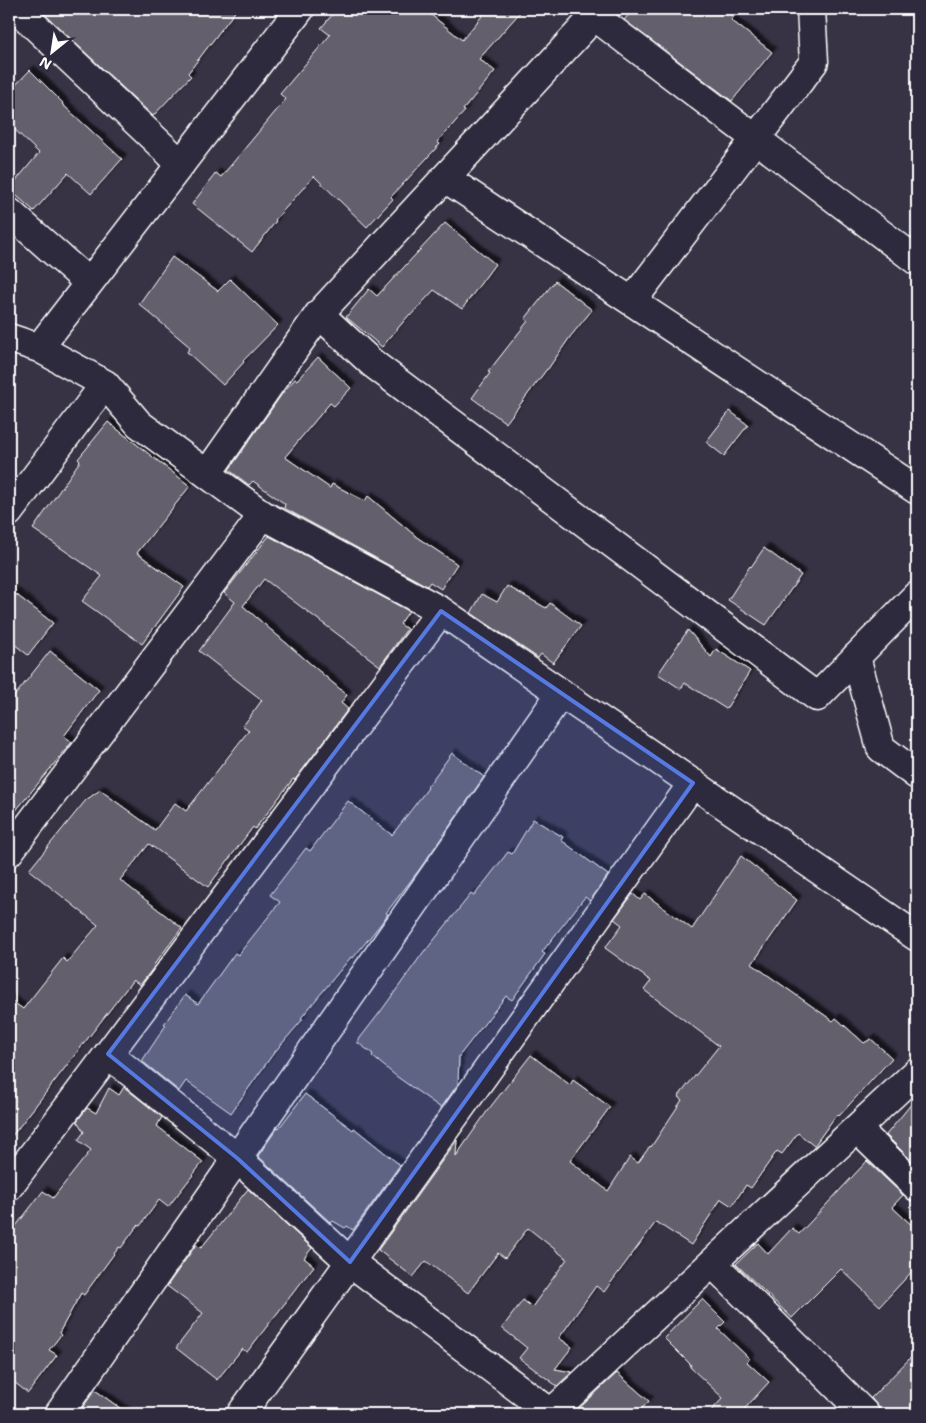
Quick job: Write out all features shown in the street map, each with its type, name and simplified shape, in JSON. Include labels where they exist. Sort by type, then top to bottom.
[{"type":"street","points":[[17,9],[181,164]]},
{"type":"street","points":[[39,348],[300,9]]},
{"type":"street","points":[[632,302],[814,62],[811,9]]},
{"type":"street","points":[[207,474],[319,314],[597,12],[756,139],[917,261]]},
{"type":"street","points":[[445,178],[917,490]]},
{"type":"street","points":[[9,212],[89,283]]},
{"type":"street","points":[[319,314],[372,363],[817,696],[917,595]]},
{"type":"street","points":[[9,338],[39,348],[105,384],[139,424],[263,515],[441,611],[917,937]]},
{"type":"street","points":[[9,512],[105,384]]},
{"type":"street","points":[[9,852],[263,515]]},
{"type":"street","points":[[9,1186],[441,611]]},
{"type":"street","points":[[856,657],[881,748],[917,775]]},
{"type":"street","points":[[59,1414],[561,693]]},
{"type":"street","points":[[241,1414],[693,784]]},
{"type":"street","points":[[108,1054],[237,1158],[350,1262],[551,1414],[917,1072]]},
{"type":"street","points":[[857,1129],[917,1187]]},
{"type":"street","points":[[712,1263],[865,1414]]},
{"type":"highlighted area","points":[[441,611],[693,783],[350,1262],[237,1158],[108,1054]]},
{"type":"building","points":[[39,9],[237,9],[188,73],[191,76],[153,116]]},
{"type":"building","points":[[337,9],[424,9],[462,40],[488,9],[523,9],[479,59],[495,71],[463,110],[465,111],[437,142],[440,144],[391,197],[393,199],[367,227],[314,176],[275,220],[252,252],[192,204],[216,173],[221,177],[286,99],[280,94],[330,35],[321,28]]},
{"type":"building","points":[[634,9],[740,9],[731,20],[772,52],[732,101],[624,20]]},
{"type":"building","points":[[30,70],[62,104],[122,159],[91,194],[68,173],[34,211],[9,189],[39,153],[9,124],[9,92]]},
{"type":"building","points":[[445,223],[495,264],[462,309],[434,290],[409,315],[382,347],[346,317],[369,289],[377,296]]},
{"type":"building","points":[[172,257],[218,291],[230,279],[278,325],[223,385],[187,352],[190,347],[139,304]]},
{"type":"building","points":[[555,281],[592,310],[506,423],[472,398],[490,373],[488,372],[528,321],[525,319]]},
{"type":"building","points":[[318,357],[351,388],[334,406],[330,403],[285,457],[330,488],[332,484],[365,501],[368,496],[418,538],[457,564],[441,589],[430,582],[427,586],[284,508],[285,504],[253,481],[249,485],[229,470],[284,391]]},
{"type":"building","points":[[730,411],[748,425],[724,456],[706,442]]},
{"type":"building","points":[[108,422],[190,486],[137,553],[184,587],[142,644],[82,601],[102,576],[33,529],[80,461],[78,459]]},
{"type":"building","points":[[269,536],[409,611],[400,624],[407,629],[380,666],[264,579],[243,606],[347,695],[341,703],[348,709],[295,780],[293,779],[255,829],[253,827],[208,887],[149,844],[120,880],[182,928],[140,985],[133,980],[9,1140],[9,999],[23,1009],[63,958],[67,962],[98,925],[29,870],[86,800],[100,790],[155,830],[175,803],[186,811],[249,730],[243,726],[262,700],[199,651],[235,602],[224,593]]},
{"type":"building","points":[[764,548],[801,575],[766,625],[728,600]]},
{"type":"building","points":[[507,586],[546,608],[550,603],[581,626],[553,663],[541,654],[538,658],[471,613],[482,594],[497,602]]},
{"type":"building","points":[[9,589],[53,623],[28,655],[9,640]]},
{"type":"building","points":[[688,630],[711,657],[716,649],[750,671],[726,709],[685,683],[681,689],[658,674]]},
{"type":"building","points":[[50,651],[99,690],[64,736],[72,742],[9,819],[9,703]]},
{"type":"building","points":[[452,753],[484,777],[419,870],[386,913],[388,914],[380,925],[301,1018],[303,1019],[273,1054],[231,1113],[186,1081],[179,1091],[142,1061],[166,1025],[164,1024],[185,995],[198,1004],[235,953],[238,955],[280,902],[270,895],[306,848],[310,851],[348,801],[392,835]]},
{"type":"building","points":[[533,819],[563,837],[561,840],[608,875],[590,901],[585,897],[542,952],[545,954],[512,1000],[506,996],[459,1056],[458,1084],[441,1108],[396,1076],[357,1042],[425,950],[471,894],[474,896],[508,852],[512,854]]},
{"type":"building","points":[[741,856],[797,900],[752,964],[833,1021],[836,1018],[864,1043],[871,1039],[892,1058],[839,1116],[837,1114],[814,1146],[798,1133],[782,1154],[777,1151],[751,1188],[746,1185],[732,1206],[721,1199],[691,1245],[656,1222],[604,1292],[596,1286],[559,1338],[572,1347],[555,1369],[572,1372],[557,1386],[519,1358],[527,1348],[502,1328],[523,1300],[532,1307],[567,1259],[528,1228],[505,1258],[498,1253],[468,1293],[426,1261],[413,1277],[378,1250],[457,1140],[456,1156],[488,1110],[531,1055],[570,1085],[573,1080],[610,1107],[570,1161],[608,1191],[630,1157],[638,1163],[682,1100],[678,1097],[719,1046],[644,990],[651,981],[605,948],[622,925],[614,919],[633,894],[640,900],[645,894],[692,929]]},
{"type":"building","points":[[124,1087],[162,1117],[157,1126],[203,1162],[168,1207],[159,1200],[140,1226],[138,1225],[121,1248],[119,1247],[84,1295],[81,1293],[59,1333],[61,1335],[49,1350],[57,1355],[28,1393],[9,1378],[9,1235],[43,1191],[53,1198],[91,1150],[78,1140],[84,1132],[77,1121],[87,1108],[96,1113],[109,1088],[119,1095]]},
{"type":"building","points":[[305,1094],[353,1130],[354,1128],[400,1165],[353,1230],[333,1221],[331,1223],[258,1156],[278,1127]]},
{"type":"building","points":[[917,1097],[917,1166],[886,1135]]},
{"type":"building","points":[[867,1161],[903,1195],[892,1207],[917,1230],[917,1266],[880,1306],[841,1269],[792,1318],[736,1264],[758,1243],[768,1254],[792,1228],[799,1234]]},
{"type":"building","points":[[248,1189],[312,1248],[304,1258],[314,1266],[247,1352],[242,1349],[217,1380],[176,1348],[203,1313],[167,1286],[196,1245],[201,1248]]},
{"type":"building","points":[[702,1299],[725,1322],[718,1329],[750,1359],[747,1362],[769,1382],[740,1414],[708,1414],[723,1398],[690,1367],[691,1365],[664,1338]]},
{"type":"building","points":[[917,1351],[917,1414],[880,1414],[880,1409],[871,1398]]},
{"type":"building","points":[[617,1373],[649,1401],[637,1414],[573,1414]]},
{"type":"building","points":[[95,1390],[128,1414],[78,1414]]}]
